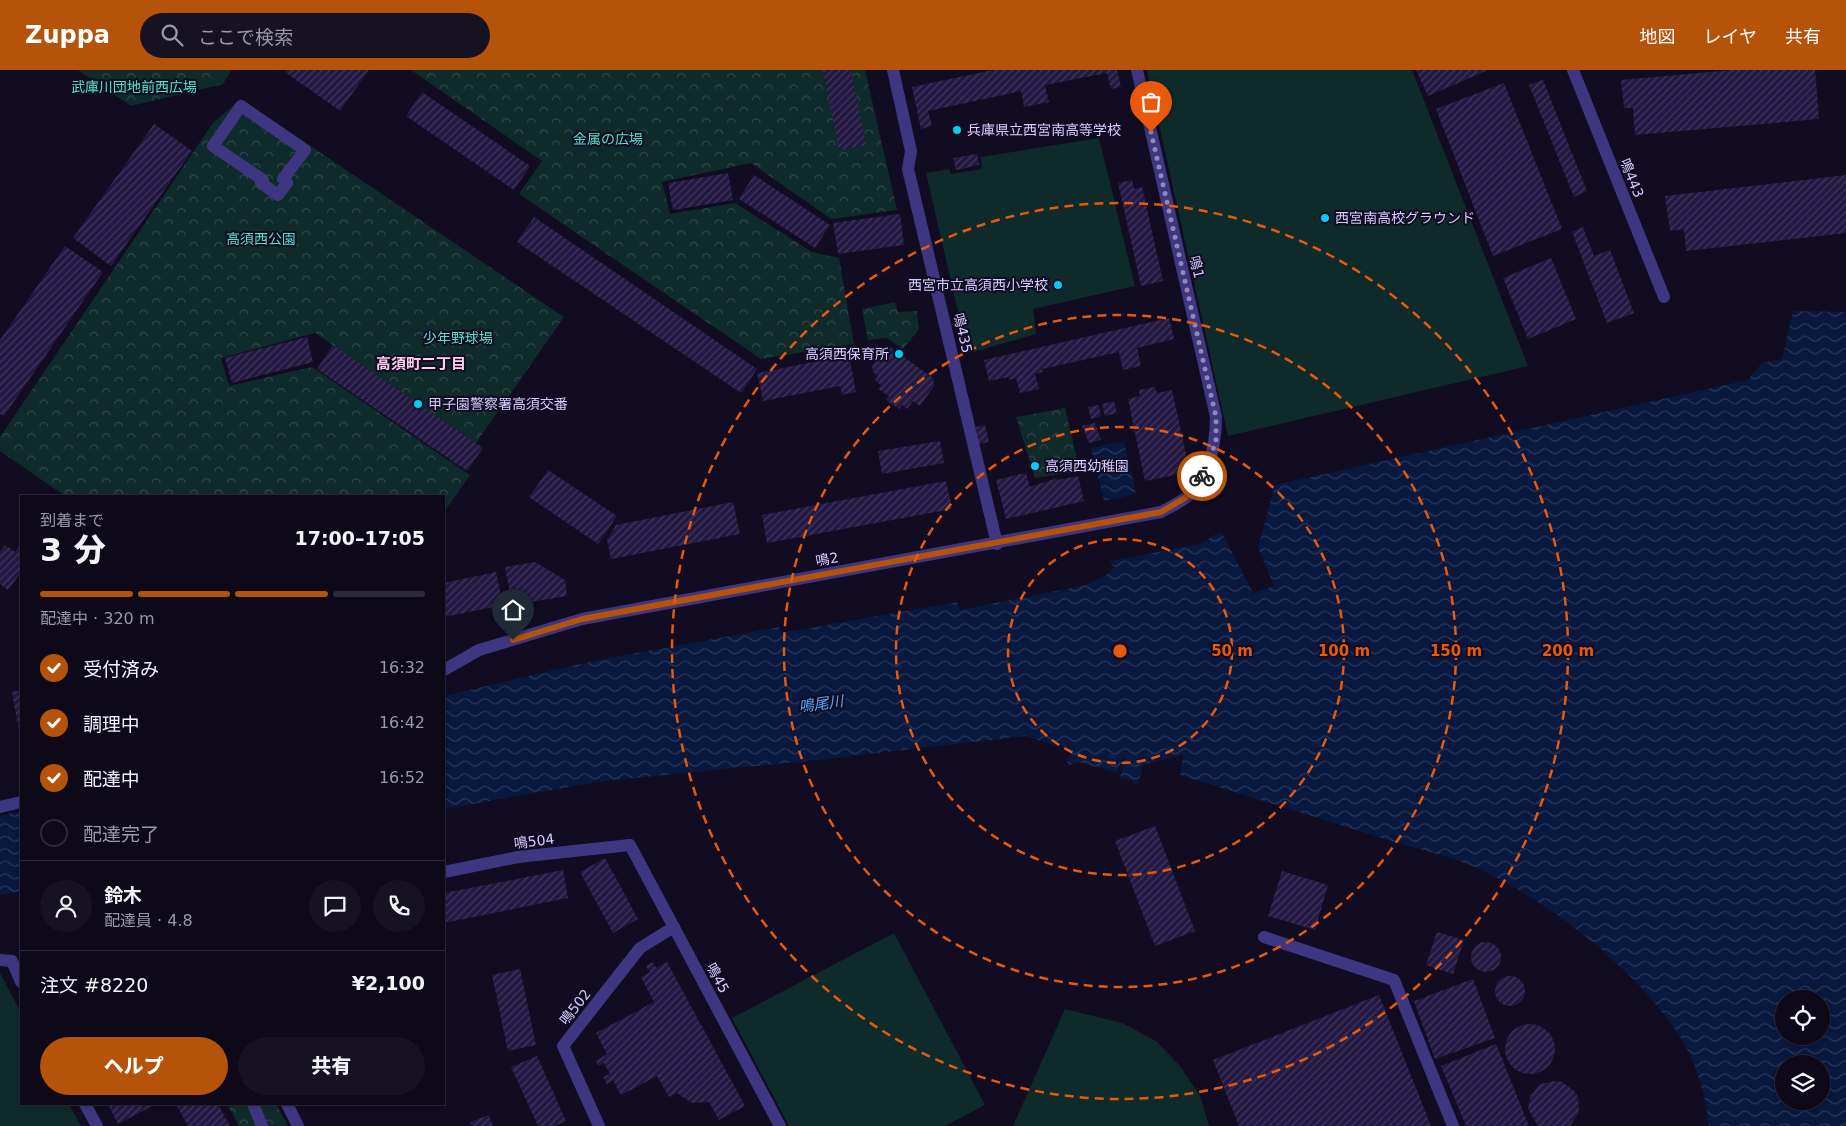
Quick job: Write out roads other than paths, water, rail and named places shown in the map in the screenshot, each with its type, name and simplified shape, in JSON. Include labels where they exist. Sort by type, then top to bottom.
[{"type":"street","name":"鳴435","points":[[893,70],[912,152],[908,169],[997,544]]},
{"type":"street","name":"鳴1","points":[[1137,70],[1216,417],[1216,442],[1206,471]]},
{"type":"street","name":"鳴443","points":[[1573,70],[1664,297]]},
{"type":"street","points":[[241,106],[305,150],[283,179],[287,183],[278,195],[261,183],[263,180],[213,146],[241,106]]},
{"type":"street","name":"鳴2","points":[[445,669],[479,650],[582,619],[997,544],[1161,512],[1188,496],[1206,471]]},
{"type":"street","points":[[0,807],[20,802]]},
{"type":"street","name":"鳴504","points":[[445,872],[518,857],[630,845]]},
{"type":"street","name":"鳴45","points":[[630,845],[780,1126]]},
{"type":"street","name":"鳴502","points":[[599,1126],[563,1046],[640,948],[674,928]]},
{"type":"street","points":[[1264,937],[1394,980],[1453,1126]]},
{"type":"street","points":[[0,960],[12,961],[20,980]]},
{"type":"street","points":[[86,1105],[97,1126]]},
{"type":"street","points":[[253,1105],[262,1126]]},
{"type":"street","points":[[287,1105],[298,1126]]},
{"type":"water","name":"鳴尾川","points":[[1793,311],[1846,312],[1846,1126],[1709,1126],[1704,1096],[1695,1065],[1686,1047],[1668,1020],[1646,993],[1620,967],[1562,919],[1532,898],[1472,866],[1180,775],[1183,755],[1143,765],[1138,784],[1133,783],[1133,780],[1120,779],[1125,757],[1123,757],[1117,773],[1078,762],[1070,765],[1067,762],[1071,751],[1026,736],[798,762],[604,781],[445,809],[445,696],[593,661],[779,627],[781,633],[957,602],[960,610],[1086,585],[1106,575],[1114,568],[1110,561],[1200,544],[1221,531],[1253,593],[1274,586],[1258,548],[1275,485],[1748,380],[1762,363],[1782,359]]},
{"type":"water","points":[[1124,441],[1136,494],[1104,501],[1091,448]]},
{"type":"water","points":[[20,811],[20,891],[0,895],[0,816]]},
{"type":"place","name":"兵庫県立西宮南高等学校","points":[[957,130]]},
{"type":"place","name":"西宮南高校グラウンド","points":[[1325,218]]},
{"type":"place","name":"西宮市立高須西小学校","points":[[1058,285]]},
{"type":"place","name":"高須西保育所","points":[[899,354]]},
{"type":"place","name":"甲子園警察署高須交番","points":[[418,404]]},
{"type":"place","name":"高須西幼稚園","points":[[1035,466]]},
{"type":"district","name":"高須町二丁目","points":[[421,364]]},
{"type":"park label","name":"武庫川団地前西広場","points":[[134,87]]},
{"type":"park label","name":"金属の広場","points":[[608,139]]},
{"type":"park label","name":"高須西公園","points":[[261,239]]},
{"type":"park label","name":"少年野球場","points":[[458,338]]}]
